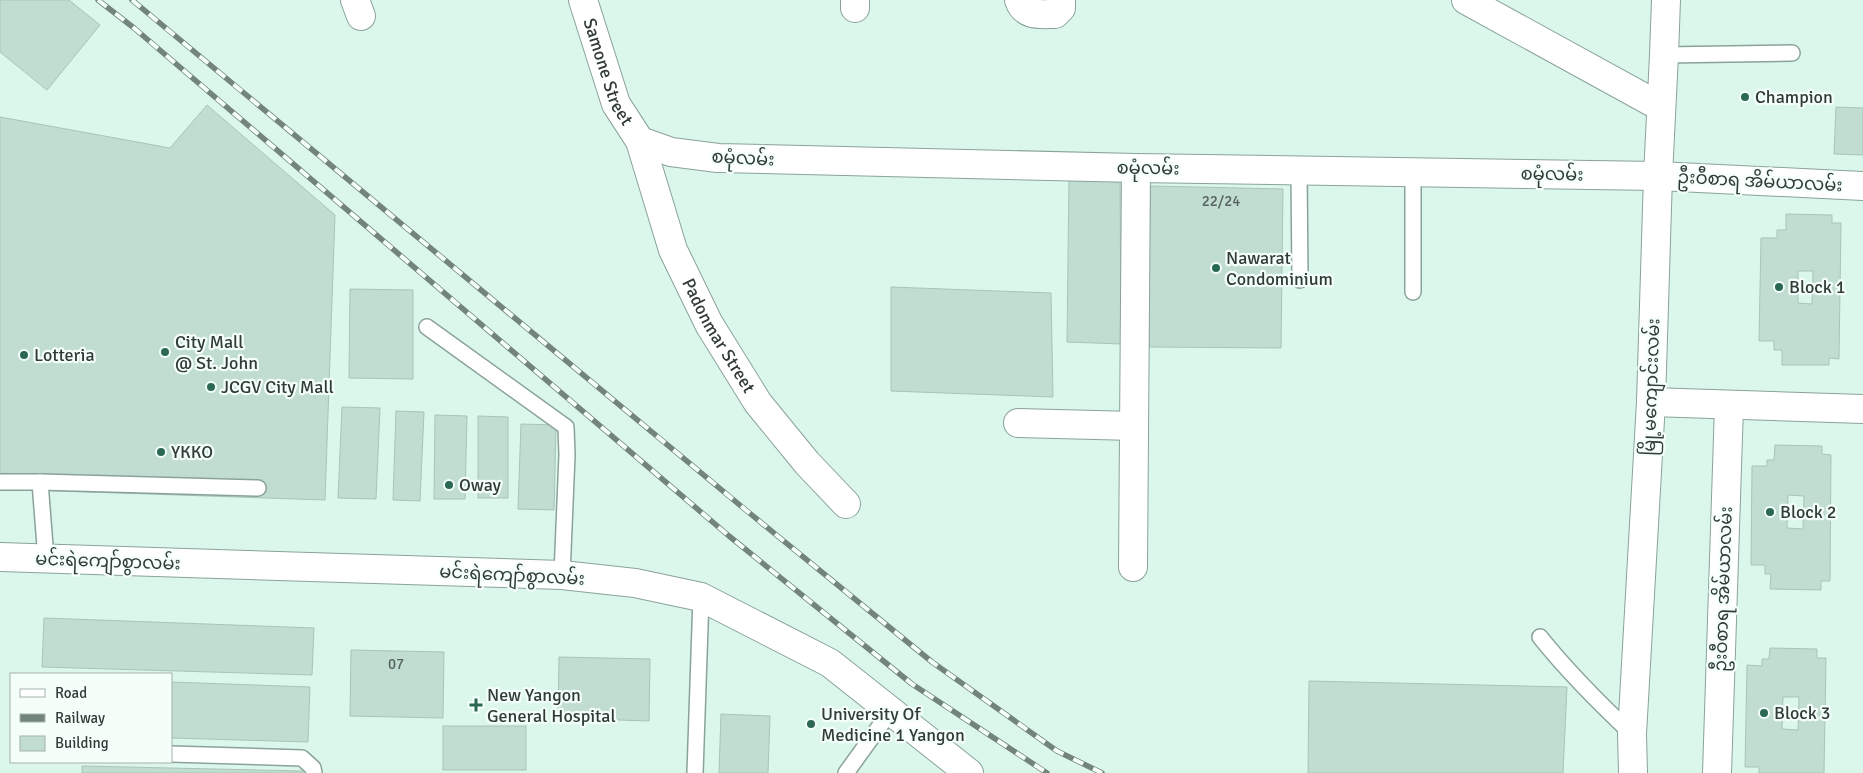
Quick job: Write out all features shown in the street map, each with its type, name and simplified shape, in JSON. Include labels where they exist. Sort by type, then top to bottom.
[{"type":"street","name":"Samone Street","points":[[583,0],[616,104],[640,141]]},
{"type":"street","points":[[1019,0],[1022,7],[1029,13],[1055,14],[1061,8],[1061,0]]},
{"type":"street","points":[[1466,0],[1661,107]]},
{"type":"street","name":"မြို့မကျောင်းလမ်း","points":[[1633,773],[1632,734],[1651,402],[1666,0]]},
{"type":"street","name":"စမုံလမ်း","points":[[640,141],[671,152],[718,158],[1136,168],[1658,176]]},
{"type":"street","name":"Padonmar Street","points":[[640,141],[673,250],[709,324],[758,403],[807,463],[846,504]]},
{"type":"street","points":[[1133,567],[1136,168]]},
{"type":"street","name":"ဦးဝီစာရ အိမ်ယာလမ်း","points":[[1658,176],[1863,186]]},
{"type":"street","points":[[1651,402],[1863,410]]},
{"type":"street","name":"ဦးဝီစာရ အိမ်ယာလမ်း","points":[[1717,773],[1729,406]]},
{"type":"street","points":[[1018,423],[1134,426]]},
{"type":"street","name":"မင်းရဲကျော်စွာလမ်း","points":[[0,558],[562,575],[635,583],[701,597],[830,663],[969,773]]},
{"type":"lane","points":[[1664,55],[1792,53]]},
{"type":"lane","points":[[1299,170],[1300,280]]},
{"type":"lane","points":[[1413,172],[1413,292]]},
{"type":"lane","points":[[427,327],[566,427],[567,455],[562,575]]},
{"type":"lane","points":[[0,482],[258,488]]},
{"type":"lane","points":[[40,482],[46,559]]},
{"type":"lane","points":[[695,773],[701,597]]},
{"type":"lane","points":[[1540,637],[1559,661],[1593,697],[1632,734]]},
{"type":"lane","points":[[846,773],[890,712]]},
{"type":"lane","points":[[172,754],[302,758],[312,768],[314,773]]},
{"type":"building","points":[[0,0],[69,0],[100,25],[47,90],[0,52]]},
{"type":"building","name":"City Mall @ St. John","points":[[207,105],[335,215],[325,500],[0,489],[0,117],[170,148]]},
{"type":"building","points":[[1836,107],[1863,108],[1863,155],[1834,154]]},
{"type":"building","points":[[1120,176],[1121,344],[1067,342],[1069,177]]},
{"type":"building","name":"Nawarat Condominium","points":[[1150,186],[1283,189],[1281,348],[1149,347]]},
{"type":"building","name":"Block 1","points":[[1786,214],[1832,215],[1832,223],[1841,223],[1839,359],[1829,358],[1829,365],[1782,365],[1782,350],[1774,350],[1774,341],[1759,341],[1761,238],[1777,238],[1777,230],[1786,230]],"holes":[[[1798,271],[1813,271],[1812,304],[1798,303]]]},
{"type":"building","points":[[891,287],[1051,293],[1053,397],[891,391]]},
{"type":"building","points":[[350,289],[413,290],[413,379],[349,378]]},
{"type":"building","points":[[342,407],[380,408],[376,499],[338,498]]},
{"type":"building","points":[[396,411],[424,412],[420,501],[393,500]]},
{"type":"building","points":[[435,415],[467,416],[465,499],[434,499]]},
{"type":"building","points":[[478,416],[508,417],[508,498],[478,498]]},
{"type":"building","points":[[521,424],[556,425],[554,510],[518,509]]},
{"type":"building","name":"Block 2","points":[[1775,445],[1822,446],[1822,454],[1831,455],[1830,581],[1821,581],[1821,590],[1770,589],[1771,574],[1765,574],[1765,565],[1751,565],[1752,466],[1767,466],[1767,460],[1774,460]],"holes":[[[1788,495],[1804,496],[1803,529],[1787,528]]]},
{"type":"building","points":[[44,618],[314,628],[312,675],[42,667]]},
{"type":"building","name":"Block 3","points":[[1770,648],[1817,649],[1817,658],[1826,658],[1824,773],[1759,773],[1759,767],[1745,767],[1747,665],[1762,666],[1762,659],[1769,659]],"holes":[[[1783,697],[1799,697],[1798,730],[1782,729]]]},
{"type":"building","points":[[351,650],[444,652],[443,718],[350,716]]},
{"type":"building","points":[[559,657],[650,659],[649,721],[558,718]]},
{"type":"building","points":[[1309,681],[1567,687],[1563,773],[1308,773]]},
{"type":"building","points":[[172,682],[310,687],[308,742],[172,738]]},
{"type":"building","points":[[721,714],[770,716],[768,773],[719,773]]},
{"type":"building","points":[[443,726],[526,726],[526,770],[443,770]]},
{"type":"building","points":[[82,766],[303,771],[303,773],[82,773]]},
{"type":"railway","points":[[98,0],[134,28],[729,536],[912,684],[1047,773]]},
{"type":"railway","points":[[132,0],[747,511],[932,662],[1057,751],[1102,773]]},
{"type":"place","name":"Champion","points":[[1745,97]]},
{"type":"place","name":"Nawarat Condominium","points":[[1216,268]]},
{"type":"place","name":"Block 1","points":[[1779,287]]},
{"type":"place","name":"City Mall @ St. John","points":[[165,352]]},
{"type":"place","name":"Lotteria","points":[[24,355]]},
{"type":"place","name":"JCGV City Mall","points":[[211,387]]},
{"type":"place","name":"YKKO","points":[[161,452]]},
{"type":"place","name":"Oway","points":[[449,485]]},
{"type":"place","name":"Block 2","points":[[1770,512]]},
{"type":"place","name":"New Yangon General Hospital","points":[[476,705]]},
{"type":"place","name":"Block 3","points":[[1764,713]]},
{"type":"place","name":"University Of Medicine 1 Yangon","points":[[811,724]]}]
